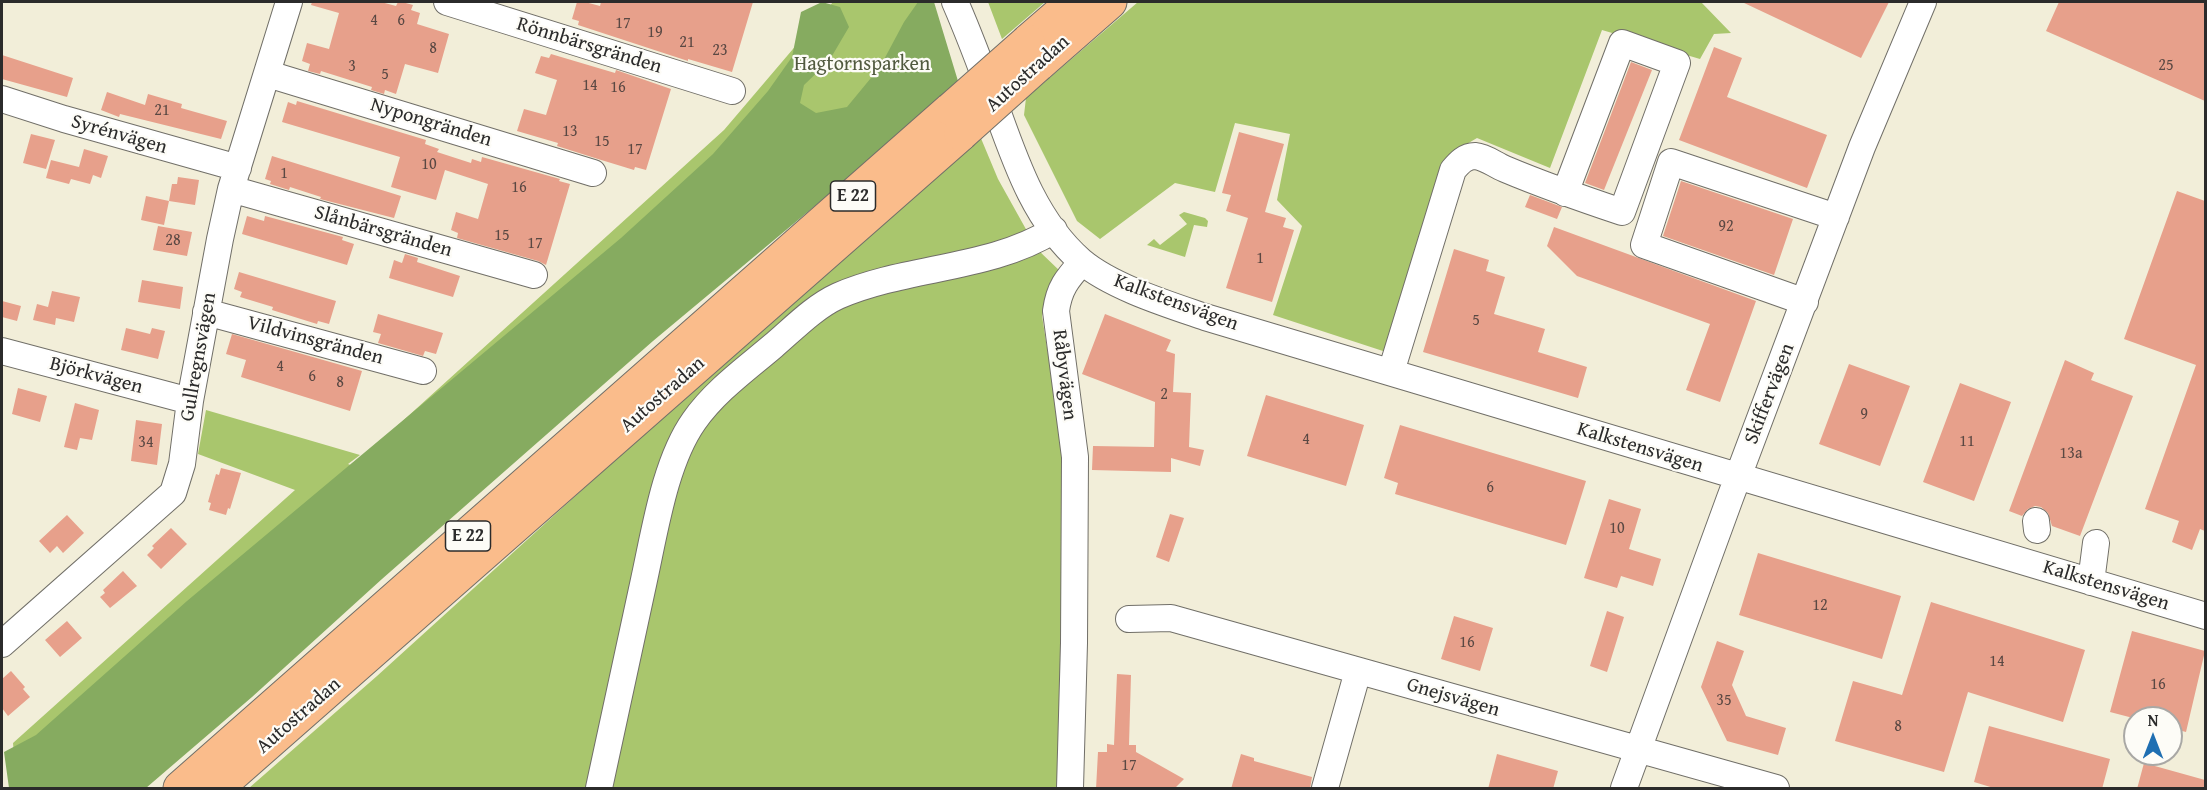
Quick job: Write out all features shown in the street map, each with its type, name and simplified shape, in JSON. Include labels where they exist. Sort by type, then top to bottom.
[{"type":"highway","name":"Autostradan","points":[[1033,53],[1072,2]]},
{"type":"highway","name":"Autostradan","points":[[217,789],[1033,53],[1110,2]]},
{"type":"highway","name":"Autostradan","points":[[180,789],[956,122]]},
{"type":"street","name":"Gullregnsvägen","points":[[5,636],[173,492],[182,464],[190,401],[235,178],[289,2]]},
{"type":"street","name":"Rönnbärsgränden","points":[[447,2],[732,91]]},
{"type":"street","points":[[956,2],[1023,179],[1037,208],[1082,262]]},
{"type":"street","name":"Skiffervägen","points":[[1624,789],[1862,147],[1923,2]]},
{"type":"street","points":[[1391,372],[1453,170],[1462,160],[1473,156],[1484,158],[1502,168],[1565,192],[1622,212],[1677,63],[1622,43],[1565,192]]},
{"type":"street","name":"Nypongränden","points":[[268,74],[593,173]]},
{"type":"street","name":"Syrénvägen","points":[[2,99],[235,178]]},
{"type":"street","points":[[1805,302],[1644,245],[1671,162],[1836,217]]},
{"type":"street","name":"Slånbärsgränden","points":[[235,178],[534,275]]},
{"type":"street","points":[[599,789],[659,513],[678,449],[694,420],[719,392],[814,311],[836,297],[878,282],[994,255],[1037,241],[1054,230]]},
{"type":"street","name":"Kalkstensvägen","points":[[1082,262],[1110,279],[1154,299],[1205,317],[1738,478],[2094,559],[2205,616]]},
{"type":"street","name":"Råbyvägen","points":[[1070,789],[1074,643],[1075,457],[1056,311],[1058,295],[1063,285],[1082,262]]},
{"type":"street","name":"Vildvinsgränden","points":[[207,312],[423,371]]},
{"type":"street","name":"Björkvägen","points":[[2,351],[190,401]]},
{"type":"street","name":"Gnejsvägen","points":[[1129,619],[1171,618],[1776,789]]},
{"type":"street","points":[[1325,789],[1358,671]]},
{"type":"green space","name":"Hagtornsparken","points":[[822,2],[840,7],[849,27],[829,61],[804,85],[800,103],[816,113],[847,107],[880,67],[904,22],[918,2],[934,2],[958,81],[828,195],[653,341],[382,579],[252,697],[146,788],[9,788],[4,752],[36,735],[187,601],[621,238],[713,154],[768,91],[792,57],[801,12]]},
{"type":"green space","name":"Hagtornsparken","points":[[833,2],[924,2],[948,74],[17,788],[13,743],[295,490],[198,454],[206,410],[360,455],[348,464],[353,466],[724,130]]},
{"type":"green space","points":[[988,2],[1045,2],[1002,39]]},
{"type":"green space","points":[[1138,2],[1701,2],[1731,33],[1714,34],[1700,59],[1602,30],[1550,168],[1477,138],[1460,148],[1386,352],[1273,315],[1302,226],[1277,200],[1290,134],[1235,123],[1215,192],[1175,183],[1100,239],[1077,221],[1024,115],[1026,98]]},
{"type":"green space","points":[[980,136],[998,179],[1037,249],[1062,273],[1049,291],[1042,316],[1066,467],[1062,788],[249,788],[377,676],[614,461]]},
{"type":"green space","points":[[1184,212],[1208,221],[1207,227],[1194,225],[1185,257],[1147,245],[1154,239],[1160,245],[1187,224],[1179,215]]},
{"type":"building","points":[[312,2],[381,2],[396,6],[398,2],[402,2],[413,5],[411,10],[420,13],[417,24],[449,34],[438,73],[405,64],[396,94],[385,90],[384,94],[371,90],[372,87],[321,71],[320,74],[308,71],[310,64],[302,61],[307,43],[329,49],[339,13],[311,5]]},
{"type":"building","points":[[577,2],[600,6],[601,2],[753,2],[732,72],[688,59],[688,61],[578,25],[579,21],[572,19]]},
{"type":"building","points":[[1742,2],[1889,2],[1861,58]]},
{"type":"building","points":[[2059,2],[2205,2],[2205,101],[2046,31]]},
{"type":"building","points":[[1714,47],[1742,58],[1727,97],[1827,135],[1807,188],[1679,140]]},
{"type":"building","points":[[551,54],[615,73],[616,70],[671,89],[646,170],[635,167],[634,170],[517,131],[524,109],[546,115],[557,80],[535,73],[541,56],[549,58]]},
{"type":"building","points":[[2,55],[73,78],[67,97],[2,79]]},
{"type":"building","points":[[1631,62],[1652,70],[1604,190],[1585,183]]},
{"type":"building","points":[[107,92],[145,105],[148,94],[182,104],[181,108],[227,121],[221,139],[120,114],[119,117],[101,110]]},
{"type":"building","points":[[297,101],[426,140],[425,144],[439,149],[437,152],[471,163],[472,159],[481,162],[482,157],[560,179],[559,181],[570,184],[546,265],[457,238],[458,233],[451,230],[456,212],[478,219],[488,184],[445,170],[436,200],[391,187],[400,157],[282,122],[288,102],[296,105]]},
{"type":"building","points":[[1239,132],[1284,144],[1265,212],[1286,218],[1283,227],[1294,230],[1272,302],[1226,288],[1248,218],[1226,211],[1231,195],[1222,193]]},
{"type":"building","points":[[31,134],[55,140],[46,169],[23,163]]},
{"type":"building","points":[[84,149],[108,156],[101,178],[93,175],[90,184],[71,179],[69,184],[46,178],[51,160],[79,167]]},
{"type":"building","points":[[272,156],[401,196],[394,218],[320,199],[321,197],[290,187],[289,190],[270,184],[271,181],[265,179]]},
{"type":"building","points":[[178,177],[199,180],[195,205],[169,201],[172,184],[177,184]]},
{"type":"building","points":[[1681,181],[1793,219],[1774,275],[1663,236]]},
{"type":"building","points":[[2177,191],[2205,201],[2205,531],[2200,529],[2192,550],[2172,542],[2179,521],[2145,509],[2196,365],[2124,339]]},
{"type":"building","points":[[1530,195],[1562,207],[1557,219],[1525,207]]},
{"type":"building","points":[[146,196],[169,201],[164,225],[141,220]]},
{"type":"building","points":[[247,216],[264,221],[265,216],[343,237],[342,240],[354,244],[347,265],[242,234]]},
{"type":"building","points":[[158,226],[192,232],[187,256],[153,250]]},
{"type":"building","points":[[1554,227],[1756,301],[1720,402],[1686,390],[1710,324],[1577,276],[1547,246]]},
{"type":"building","points":[[1454,249],[1489,260],[1486,271],[1505,277],[1494,314],[1545,329],[1538,352],[1587,367],[1578,398],[1423,352]]},
{"type":"building","points":[[405,254],[418,258],[417,262],[460,276],[453,297],[389,278],[394,260],[402,263]]},
{"type":"building","points":[[239,272],[336,301],[329,324],[318,321],[317,324],[240,297],[242,292],[234,289]]},
{"type":"building","points":[[142,280],[183,287],[180,309],[138,302]]},
{"type":"building","points":[[52,291],[80,297],[74,322],[56,318],[55,325],[33,320],[37,304],[48,307]]},
{"type":"building","points":[[2,301],[21,306],[17,321],[2,317]]},
{"type":"building","points":[[378,314],[443,333],[436,354],[425,351],[423,356],[378,343],[381,334],[373,332]]},
{"type":"building","points":[[1105,314],[1171,340],[1166,351],[1175,354],[1173,392],[1191,393],[1189,447],[1204,450],[1200,466],[1171,458],[1171,472],[1092,470],[1093,446],[1154,447],[1155,402],[1082,374]]},
{"type":"building","points":[[126,328],[150,334],[152,328],[165,331],[158,359],[121,350]]},
{"type":"building","points":[[232,334],[362,371],[350,411],[241,377],[246,360],[226,354]]},
{"type":"building","points":[[2065,360],[2094,373],[2091,380],[2133,396],[2080,536],[2052,526],[2048,513],[2041,507],[2035,506],[2028,509],[2022,516],[2009,511]]},
{"type":"building","points":[[1849,364],[1910,386],[1880,466],[1819,444]]},
{"type":"building","points":[[1960,383],[2011,402],[1974,501],[1923,482]]},
{"type":"building","points":[[18,388],[47,396],[40,422],[12,414]]},
{"type":"building","points":[[1266,395],[1364,425],[1346,486],[1247,456]]},
{"type":"building","points":[[75,403],[99,410],[92,440],[80,438],[77,450],[64,447]]},
{"type":"building","points":[[136,420],[162,424],[157,465],[131,461]]},
{"type":"building","points":[[1400,425],[1586,481],[1566,545],[1395,494],[1398,483],[1384,478]]},
{"type":"building","points":[[221,468],[241,473],[226,515],[209,510],[211,503],[208,502],[216,474],[219,475]]},
{"type":"building","points":[[1609,499],[1641,509],[1629,549],[1661,559],[1653,586],[1621,576],[1617,588],[1584,578]]},
{"type":"building","points":[[1170,514],[1184,518],[1169,562],[1156,557]]},
{"type":"building","points":[[67,515],[84,533],[63,553],[57,546],[50,553],[39,541]]},
{"type":"building","points":[[171,528],[187,544],[161,569],[147,555],[154,548],[152,546]]},
{"type":"building","points":[[1758,553],[1901,596],[1882,659],[1739,615]]},
{"type":"building","points":[[123,571],[137,586],[110,608],[100,597],[105,593],[103,590]]},
{"type":"building","points":[[1931,602],[2085,650],[2063,722],[1968,692],[1944,772],[1835,741],[1853,681],[1902,695]]},
{"type":"building","points":[[1607,611],[1624,617],[1607,672],[1590,666]]},
{"type":"building","points":[[1454,616],[1493,628],[1480,671],[1441,659]]},
{"type":"building","points":[[67,621],[82,638],[60,657],[45,640]]},
{"type":"building","points":[[2132,631],[2205,651],[2186,732],[2183,731],[2183,706],[2123,706],[2123,715],[2110,712]]},
{"type":"building","points":[[1717,641],[1744,651],[1732,685],[1746,716],[1786,728],[1778,755],[1727,741],[1701,687]]},
{"type":"building","points":[[11,671],[25,687],[23,689],[30,697],[8,716],[2,708],[2,679]]},
{"type":"building","points":[[1117,674],[1131,675],[1129,745],[1136,745],[1136,752],[1184,779],[1174,789],[1096,789],[1098,752],[1107,752],[1107,744],[1114,745]]},
{"type":"building","points":[[1989,726],[2110,759],[2102,789],[1997,789],[1974,782]]},
{"type":"building","points":[[1241,754],[1254,758],[1254,761],[1312,777],[1310,789],[1231,789]]},
{"type":"building","points":[[1497,754],[1558,771],[1553,789],[1488,789]]},
{"type":"building","points":[[2143,766],[2155,766],[2205,780],[2205,789],[2137,789]]}]
